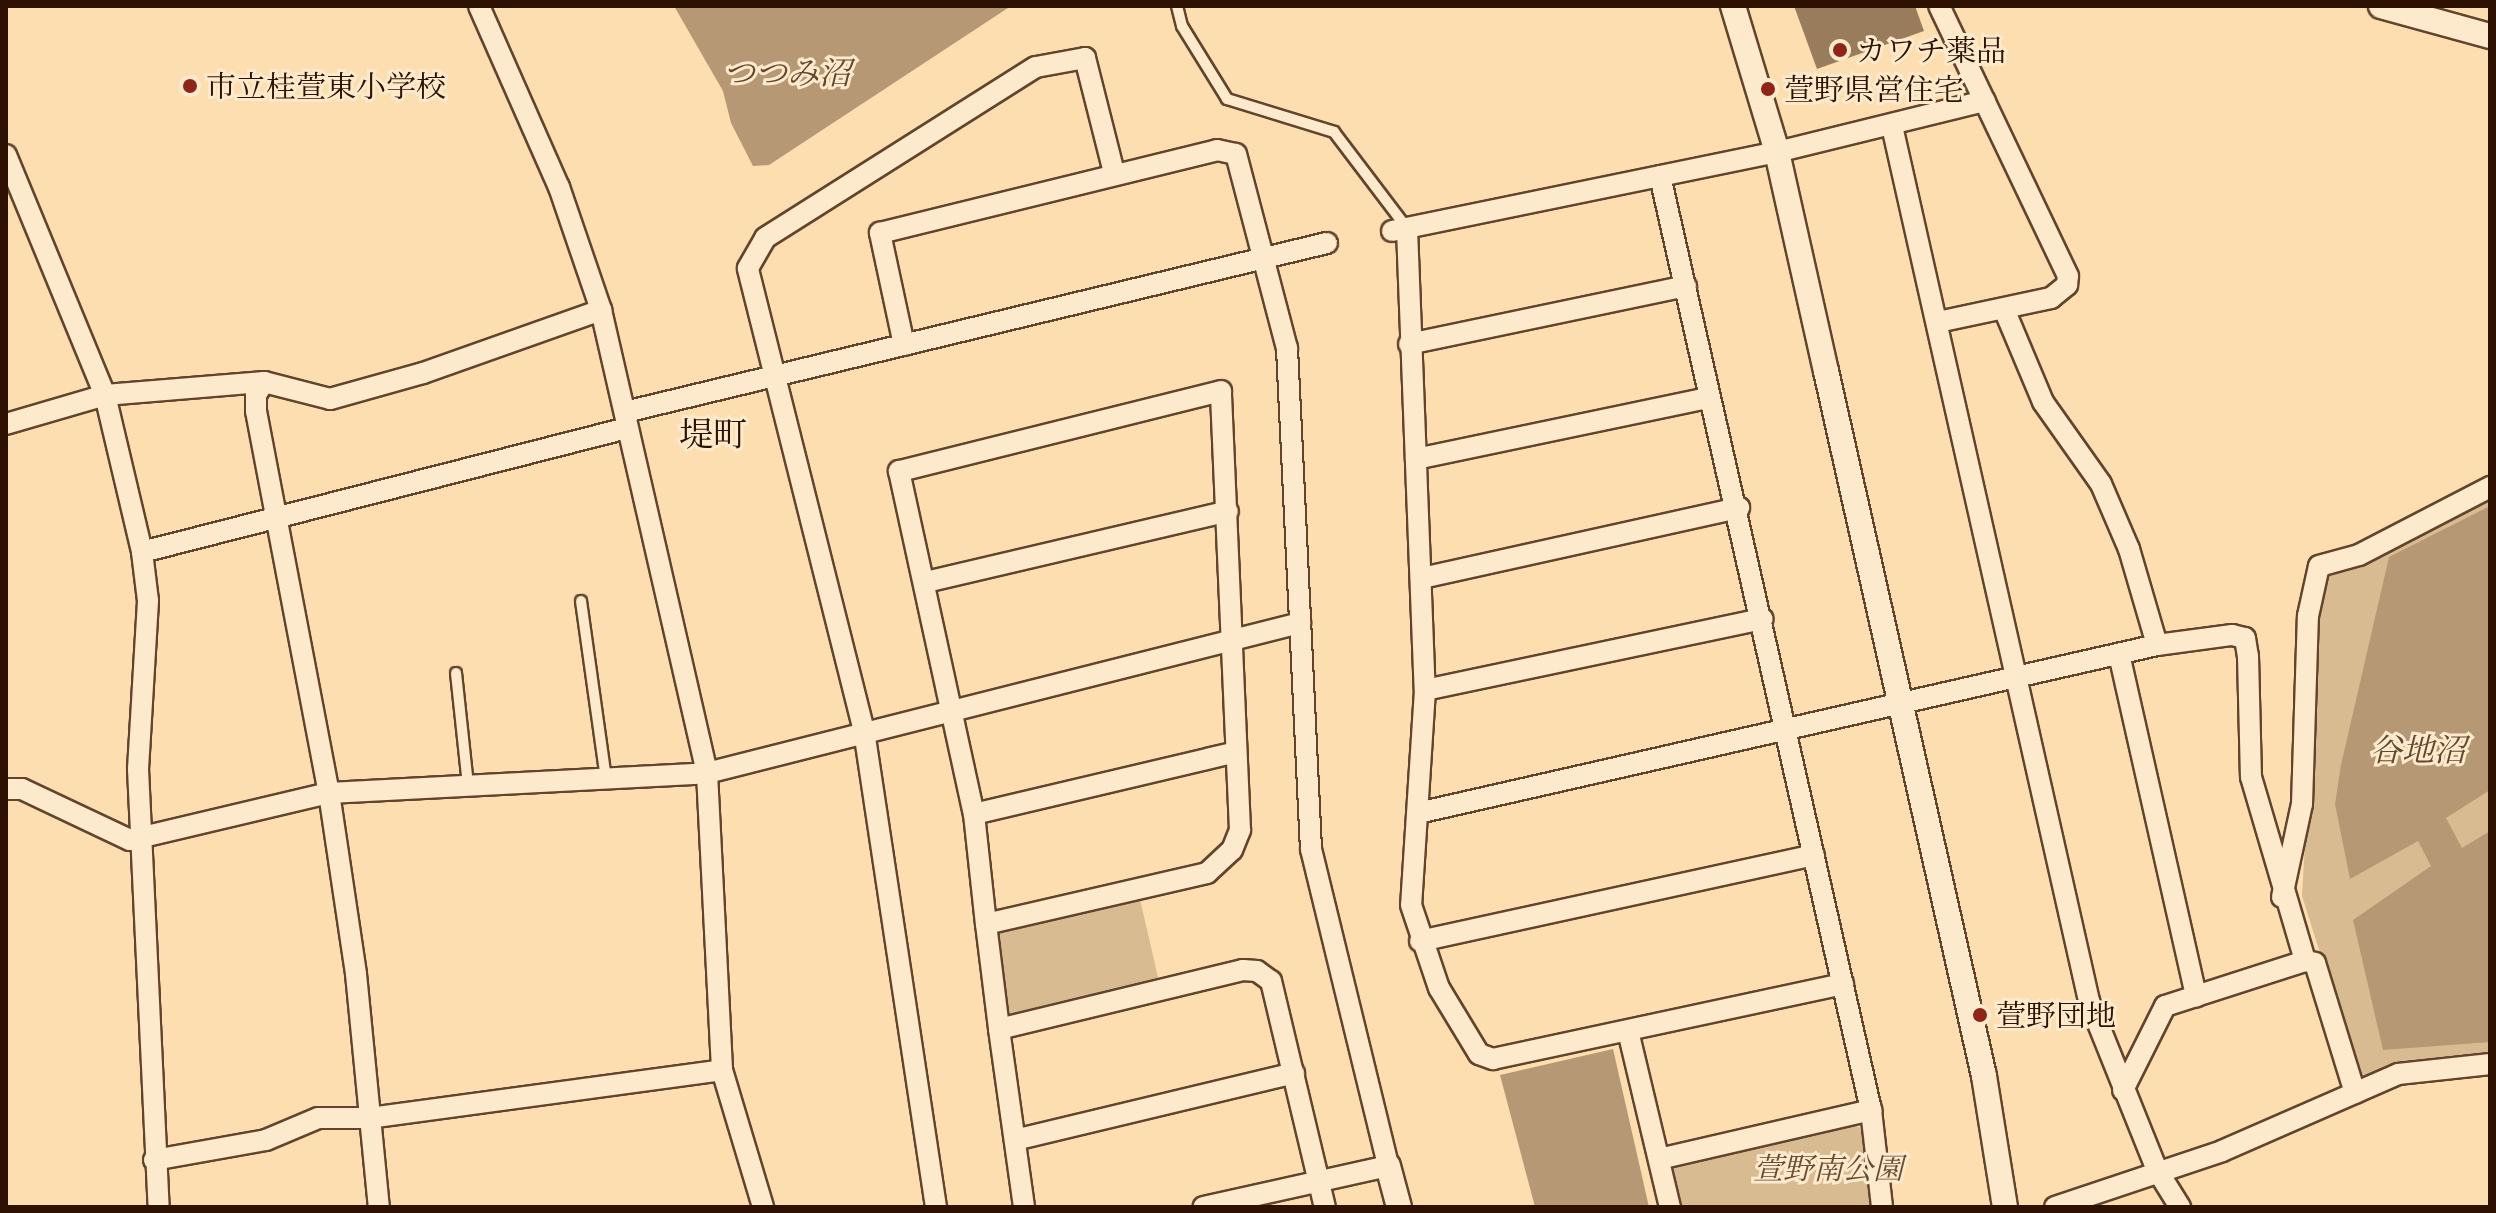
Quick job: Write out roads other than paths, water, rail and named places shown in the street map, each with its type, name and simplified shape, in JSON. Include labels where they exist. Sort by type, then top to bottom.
[{"type":"street","points":[[479,6],[559,187],[601,310],[707,773],[722,1070],[763,1207]]},
{"type":"street","points":[[1733,6],[1777,152],[1984,1076],[2005,1207]]},
{"type":"street","points":[[1938,322],[2004,309],[2061,292],[2068,276],[1939,6]]},
{"type":"street","points":[[2381,6],[2490,36]]},
{"type":"street","points":[[936,1207],[864,731],[748,268],[765,238],[1036,67],[1085,58],[1114,173]]},
{"type":"street","points":[[1843,984],[1493,1059],[1479,1054],[1439,988],[1420,941],[1411,905],[1410,855],[1418,813],[1425,690],[1416,459],[1399,230],[1777,152],[1985,101]]},
{"type":"street","points":[[1892,126],[2089,1001],[2157,1170],[2180,1207]]},
{"type":"street","points":[[904,345],[880,233],[1217,150],[1236,154],[1266,258],[1287,348],[1311,849],[1399,1207]]},
{"type":"street","points":[[6,155],[105,395],[142,552],[148,601],[138,769],[154,1160],[159,1207]]},
{"type":"street","points":[[1660,176],[1739,508],[1871,1110],[1882,1207]]},
{"type":"street","points":[[142,552],[275,519],[773,377],[1327,243]]},
{"type":"street","points":[[1409,344],[1686,286]]},
{"type":"street","points":[[2004,309],[2043,402],[2101,484],[2129,549],[2157,645]]},
{"type":"street","points":[[6,424],[105,395],[264,382],[330,399],[423,373],[601,310]]},
{"type":"street","points":[[264,382],[256,395],[256,411],[329,793],[356,974],[379,1207]]},
{"type":"street","points":[[986,924],[1207,873],[1220,864],[1240,830],[1221,391],[899,471],[955,711],[974,814],[986,924],[999,1029],[1024,1207]]},
{"type":"street","points":[[1416,459],[1704,399]]},
{"type":"street","points":[[2282,897],[2302,804],[2308,616],[2319,566],[2359,555],[2490,487]]},
{"type":"street","points":[[1422,578],[1739,508]]},
{"type":"street","points":[[926,582],[1228,511]]},
{"type":"street","points":[[1425,690],[1763,619]]},
{"type":"street","points":[[6,789],[22,789],[130,840],[329,793],[707,773],[1300,623]]},
{"type":"street","points":[[1418,813],[2157,645],[2232,635],[2245,638],[2251,777],[2282,897],[2305,961]]},
{"type":"street","points":[[2119,654],[2196,996]]},
{"type":"street","points":[[974,814],[1236,752]]},
{"type":"street","points":[[1420,941],[1814,855]]},
{"type":"street","points":[[2123,1090],[2165,1006],[2305,961],[2315,963],[2355,1093]]},
{"type":"street","points":[[999,1029],[1243,970],[1257,971],[1271,981],[1325,1207]]},
{"type":"street","points":[[1628,1031],[1670,1207]]},
{"type":"street","points":[[2055,1207],[2157,1170],[2222,1151],[2398,1074],[2490,1064]]},
{"type":"street","points":[[154,1160],[266,1140],[318,1118],[369,1118],[722,1070]]},
{"type":"street","points":[[1015,1140],[1294,1073]]},
{"type":"street","points":[[1659,1159],[1871,1110]]},
{"type":"street","points":[[1203,1207],[1318,1179],[1388,1166]]},
{"type":"lane","points":[[1177,6],[1182,26],[1227,99],[1334,132],[1399,230]]},
{"type":"lane","points":[[581,601],[606,778]]},
{"type":"lane","points":[[456,673],[468,785]]},
{"type":"water","name":"つつみ沼","points":[[674,6],[1011,6],[769,165],[753,166],[731,123],[723,91]]},
{"type":"water","name":"谷地沼","points":[[2490,506],[2490,790],[2446,818],[2462,848],[2490,831],[2490,1042],[2383,1050],[2353,920],[2431,866],[2418,841],[2350,879],[2335,804],[2341,765],[2389,557]]},
{"type":"water","points":[[1613,1049],[1649,1207],[1535,1207],[1500,1075]]},
{"type":"place","name":"カワチ薬品","points":[[1840,50]]},
{"type":"place","name":"市立桂萱東小学校","points":[[190,86]]},
{"type":"place","name":"萱野県営住宅","points":[[1768,89]]},
{"type":"place","name":"萱野団地","points":[[1980,1015]]},
{"type":"district","name":"堤町","points":[[713,434]]},
{"type":"park label","name":"萱野南公園","points":[[1828,1168]]}]
